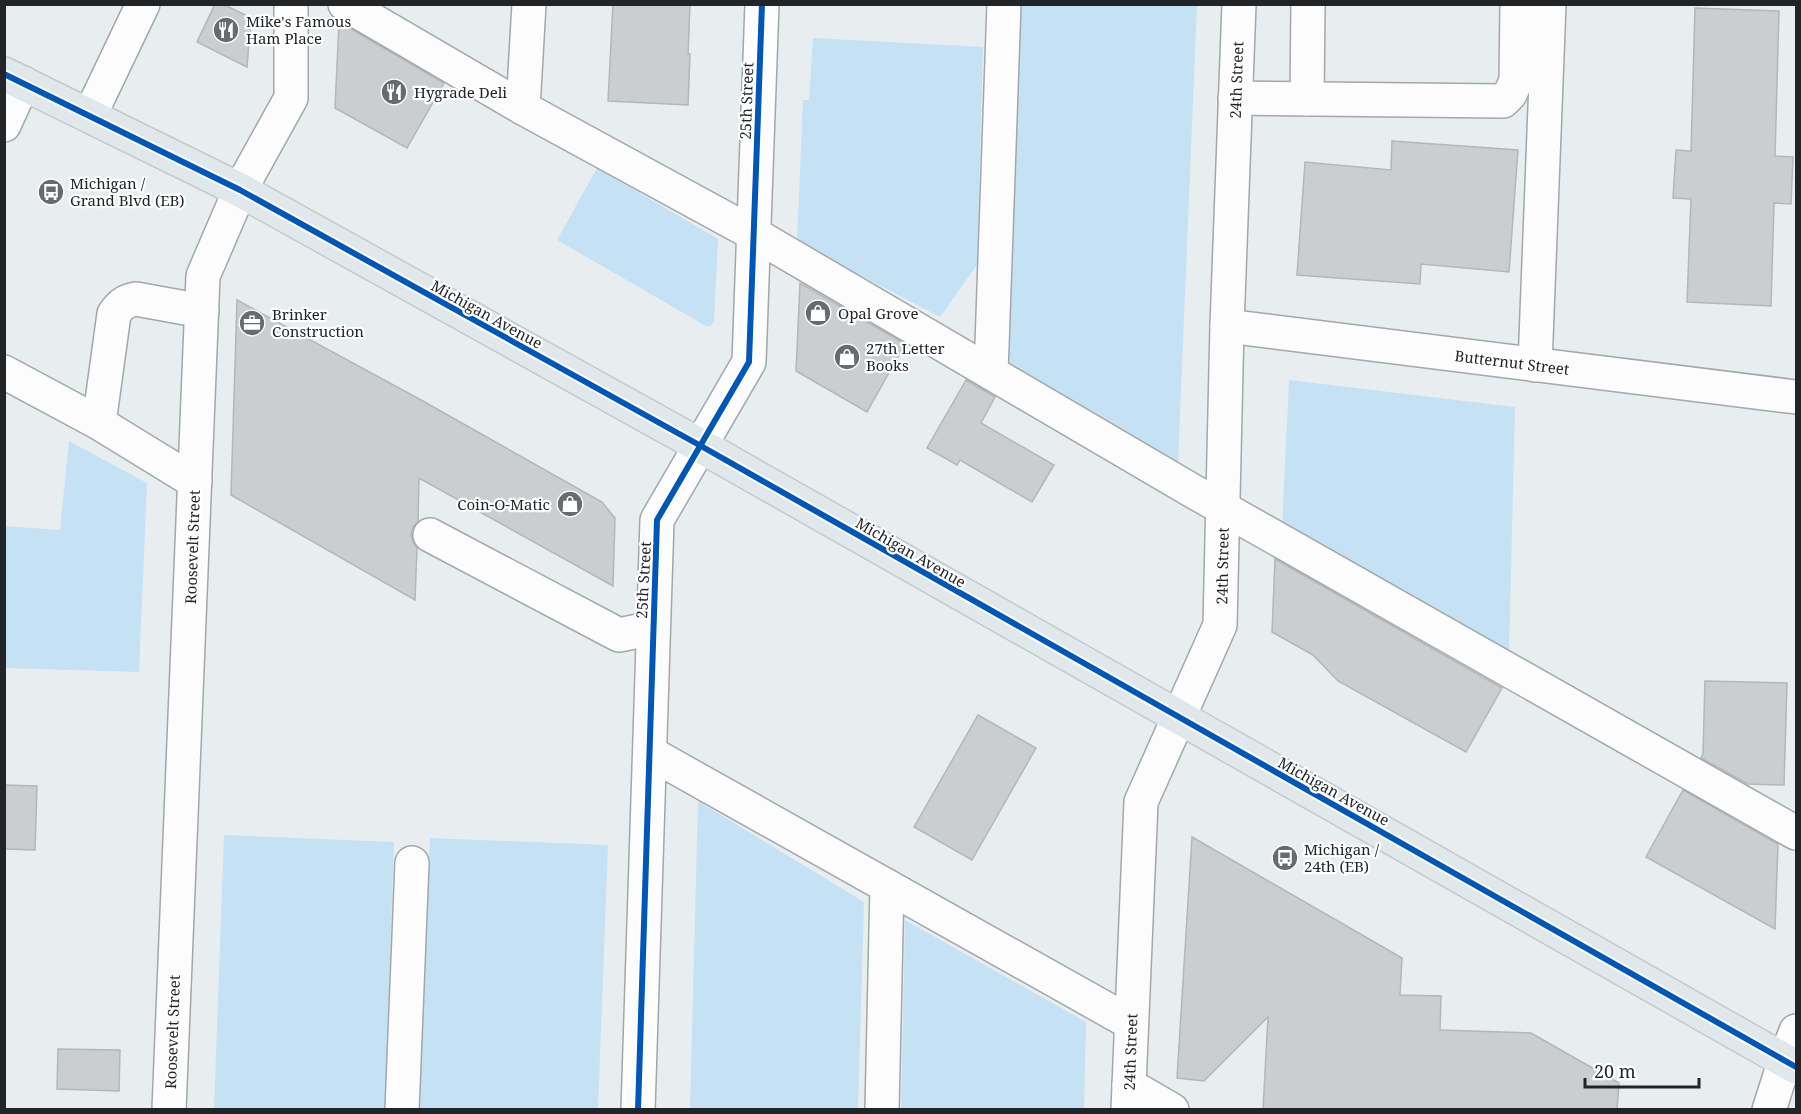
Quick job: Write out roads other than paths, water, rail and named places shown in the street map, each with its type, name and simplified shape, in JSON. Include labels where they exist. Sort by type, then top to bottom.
[{"type":"main road","name":"Michigan Avenue","points":[[14,79],[240,190],[701,446],[1179,718],[1793,1052]]},
{"type":"street","points":[[90,115],[143,4]]},
{"type":"street","name":"Roosevelt Street","points":[[169,1110],[203,276],[240,190],[291,98],[291,4]]},
{"type":"street","points":[[345,4],[523,108],[754,234],[1223,507],[1797,833]]},
{"type":"street","points":[[523,108],[529,4]]},
{"type":"street","name":"25th Street","points":[[638,1110],[657,520],[748,362],[762,4]]},
{"type":"street","points":[[992,373],[1004,4]]},
{"type":"street","name":"24th Street","points":[[1128,1097],[1141,802],[1220,625],[1227,326],[1239,4]]},
{"type":"street","points":[[1307,99],[1308,4]]},
{"type":"street","points":[[1235,98],[1503,101],[1510,94],[1516,81],[1517,4]]},
{"type":"street","points":[[1535,365],[1549,4]]},
{"type":"street","points":[[4,124],[14,79]]},
{"type":"street","points":[[99,423],[114,314],[119,306],[136,299],[202,311]]},
{"type":"street","name":"Butternut Street","points":[[1227,326],[1797,397]]},
{"type":"street","points":[[4,372],[99,423],[195,482]]},
{"type":"street","points":[[430,535],[619,636],[653,628]]},
{"type":"street","points":[[650,753],[1131,1023]]},
{"type":"street","points":[[402,1110],[412,863]]},
{"type":"street","points":[[882,1110],[887,886]]},
{"type":"street","points":[[1769,1110],[1793,1052]]},
{"type":"street","points":[[1128,1097],[1172,1110]]},
{"type":"place","name":"Mike's Famous Ham Place","points":[[226,30]]},
{"type":"place","name":"Hygrade Deli","points":[[394,92]]},
{"type":"place","name":"Michigan / Grand Blvd (EB)","points":[[51,192]]},
{"type":"place","name":"Opal Grove","points":[[818,313]]},
{"type":"place","name":"Brinker Construction","points":[[252,323]]},
{"type":"place","name":"27th Letter Books","points":[[847,357]]},
{"type":"place","name":"Coin-O-Matic","points":[[570,504]]},
{"type":"place","name":"Michigan / 24th (EB)","points":[[1285,858]]}]
